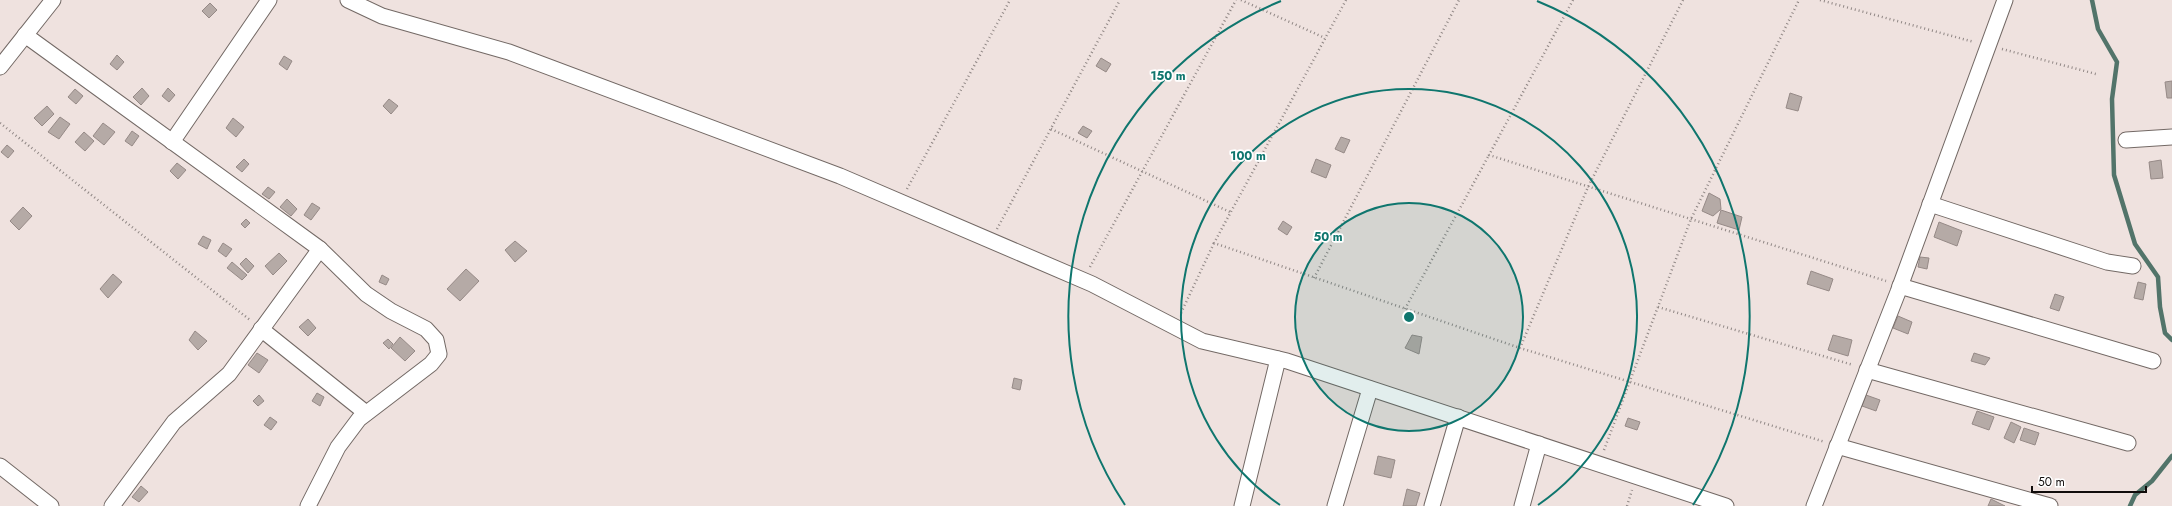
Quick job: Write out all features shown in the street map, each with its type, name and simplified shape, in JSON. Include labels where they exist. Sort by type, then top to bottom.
[{"type":"street","points":[[0,66],[53,0]]},
{"type":"street","points":[[172,142],[268,0]]},
{"type":"street","points":[[348,0],[382,16],[509,52],[840,176],[1083,280],[1202,341],[1278,359],[1726,506]]},
{"type":"street","points":[[1814,506],[1900,286],[2005,0]]},
{"type":"street","points":[[25,35],[320,249],[366,294],[391,311],[426,329],[436,340],[439,354],[431,364],[366,412],[338,447],[308,506]]},
{"type":"street","points":[[2126,140],[2172,137]]},
{"type":"street","points":[[1930,204],[2107,262],[2133,266]]},
{"type":"street","points":[[112,506],[174,422],[229,374],[320,249]]},
{"type":"street","points":[[1900,286],[2152,361]]},
{"type":"street","points":[[261,329],[366,412]]},
{"type":"street","points":[[1242,506],[1278,359]]},
{"type":"street","points":[[1867,370],[2128,443]]},
{"type":"street","points":[[1335,506],[1370,389]]},
{"type":"street","points":[[1432,506],[1458,418]]},
{"type":"street","points":[[1522,506],[1539,444]]},
{"type":"street","points":[[1837,446],[2050,506]]},
{"type":"street","points":[[0,466],[51,506]]},
{"type":"path","points":[[900,202],[1010,0]]},
{"type":"path","points":[[991,241],[1120,0]]},
{"type":"path","points":[[1083,280],[1236,0]]},
{"type":"path","points":[[1241,0],[1325,38]]},
{"type":"path","points":[[1175,327],[1230,212],[1346,0]]},
{"type":"path","points":[[1314,278],[1459,0]]},
{"type":"path","points":[[1405,309],[1573,0]]},
{"type":"path","points":[[1520,348],[1588,187],[1683,0]]},
{"type":"path","points":[[1599,464],[1691,219],[1799,0]]},
{"type":"path","points":[[1820,0],[2096,74]]},
{"type":"path","points":[[0,123],[261,329]]},
{"type":"path","points":[[1051,129],[1230,212]]},
{"type":"path","points":[[1489,155],[1900,286]]},
{"type":"path","points":[[1214,243],[1520,348],[1837,446]]},
{"type":"path","points":[[1658,307],[1867,370]]},
{"type":"building","points":[[210,3],[217,10],[209,18],[202,11]]},
{"type":"building","points":[[117,55],[124,62],[117,70],[110,64]]},
{"type":"building","points":[[284,56],[292,61],[287,70],[279,64]]},
{"type":"building","points":[[1101,58],[1111,64],[1106,72],[1096,66]]},
{"type":"building","points":[[2172,81],[2172,98],[2167,98],[2165,82]]},
{"type":"building","points":[[142,88],[149,96],[141,105],[133,97]]},
{"type":"building","points":[[168,88],[175,95],[169,102],[162,96]]},
{"type":"building","points":[[75,89],[83,96],[76,104],[68,97]]},
{"type":"building","points":[[1790,93],[1802,97],[1798,111],[1786,108]]},
{"type":"building","points":[[389,99],[398,106],[391,114],[383,106]]},
{"type":"building","points":[[47,106],[54,114],[42,126],[34,118]]},
{"type":"building","points":[[60,117],[70,124],[59,139],[48,132]]},
{"type":"building","points":[[233,118],[244,127],[236,137],[226,128]]},
{"type":"building","points":[[103,123],[115,132],[104,145],[93,136]]},
{"type":"building","points":[[1083,126],[1092,131],[1087,138],[1078,133]]},
{"type":"building","points":[[132,131],[139,136],[132,146],[125,141]]},
{"type":"building","points":[[84,132],[94,141],[85,151],[75,142]]},
{"type":"building","points":[[1341,137],[1350,140],[1344,153],[1335,149]]},
{"type":"building","points":[[7,145],[14,151],[8,158],[1,152]]},
{"type":"building","points":[[244,159],[249,164],[242,172],[236,167]]},
{"type":"building","points":[[1316,159],[1331,165],[1326,178],[1311,172]]},
{"type":"building","points":[[2161,160],[2163,178],[2151,179],[2149,162]]},
{"type":"building","points":[[177,163],[186,170],[178,179],[170,171]]},
{"type":"building","points":[[268,187],[275,192],[269,199],[262,194]]},
{"type":"building","points":[[1709,193],[1720,199],[1721,209],[1713,216],[1702,211]]},
{"type":"building","points":[[287,199],[297,209],[291,216],[280,207]]},
{"type":"building","points":[[312,203],[320,208],[311,220],[304,215]]},
{"type":"building","points":[[23,207],[32,216],[19,230],[10,221]]},
{"type":"building","points":[[1721,210],[1742,217],[1739,230],[1717,223]]},
{"type":"building","points":[[246,219],[250,223],[245,228],[241,224]]},
{"type":"building","points":[[1283,221],[1292,227],[1287,235],[1278,229]]},
{"type":"building","points":[[1939,222],[1962,231],[1957,246],[1934,237]]},
{"type":"building","points":[[203,236],[211,240],[207,249],[198,244]]},
{"type":"building","points":[[515,241],[527,251],[515,262],[505,250]]},
{"type":"building","points":[[223,243],[232,249],[226,257],[218,251]]},
{"type":"building","points":[[279,253],[287,261],[273,275],[265,266]]},
{"type":"building","points":[[1920,257],[1929,258],[1927,269],[1918,267]]},
{"type":"building","points":[[246,258],[254,266],[248,273],[240,264]]},
{"type":"building","points":[[232,262],[247,275],[242,280],[227,268]]},
{"type":"building","points":[[466,269],[479,281],[460,301],[447,289]]},
{"type":"building","points":[[1811,271],[1833,279],[1829,291],[1807,284]]},
{"type":"building","points":[[113,274],[122,282],[108,298],[100,289]]},
{"type":"building","points":[[382,275],[389,279],[386,285],[379,282]]},
{"type":"building","points":[[2138,282],[2146,284],[2143,300],[2134,298]]},
{"type":"building","points":[[2055,294],[2064,297],[2059,311],[2050,308]]},
{"type":"building","points":[[1898,316],[1912,322],[1908,334],[1893,328]]},
{"type":"building","points":[[308,319],[316,328],[308,336],[299,327]]},
{"type":"building","points":[[195,331],[207,341],[198,350],[189,340]]},
{"type":"building","points":[[1412,335],[1422,337],[1419,354],[1405,348]]},
{"type":"building","points":[[1833,335],[1852,340],[1848,356],[1828,350]]},
{"type":"building","points":[[400,337],[415,351],[405,361],[391,348]]},
{"type":"building","points":[[388,339],[393,344],[389,349],[383,343]]},
{"type":"building","points":[[257,353],[268,360],[259,373],[248,365]]},
{"type":"building","points":[[1974,353],[1990,358],[1985,365],[1971,361]]},
{"type":"building","points":[[1014,378],[1022,380],[1020,390],[1012,388]]},
{"type":"building","points":[[317,393],[324,397],[320,406],[312,401]]},
{"type":"building","points":[[259,395],[264,401],[258,406],[253,401]]},
{"type":"building","points":[[1866,395],[1880,400],[1876,411],[1862,406]]},
{"type":"building","points":[[1977,411],[1994,417],[1989,430],[1972,424]]},
{"type":"building","points":[[270,417],[277,422],[271,430],[264,425]]},
{"type":"building","points":[[1628,418],[1640,422],[1637,430],[1625,426]]},
{"type":"building","points":[[2011,422],[2021,427],[2014,443],[2004,438]]},
{"type":"building","points":[[2024,428],[2039,433],[2035,445],[2020,440]]},
{"type":"building","points":[[1378,456],[1395,460],[1391,478],[1374,474]]},
{"type":"building","points":[[141,486],[148,492],[139,502],[132,497]]},
{"type":"building","points":[[1407,489],[1420,493],[1416,506],[1403,506]]},
{"type":"building","points":[[1991,499],[2005,506],[1988,506]]},
{"type":"waterway","points":[[2092,0],[2098,29],[2117,62],[2112,99],[2114,175],[2135,244],[2158,277],[2160,307],[2165,333],[2172,340]]},
{"type":"waterway","points":[[2130,506],[2135,495],[2152,481],[2172,456]]}]
